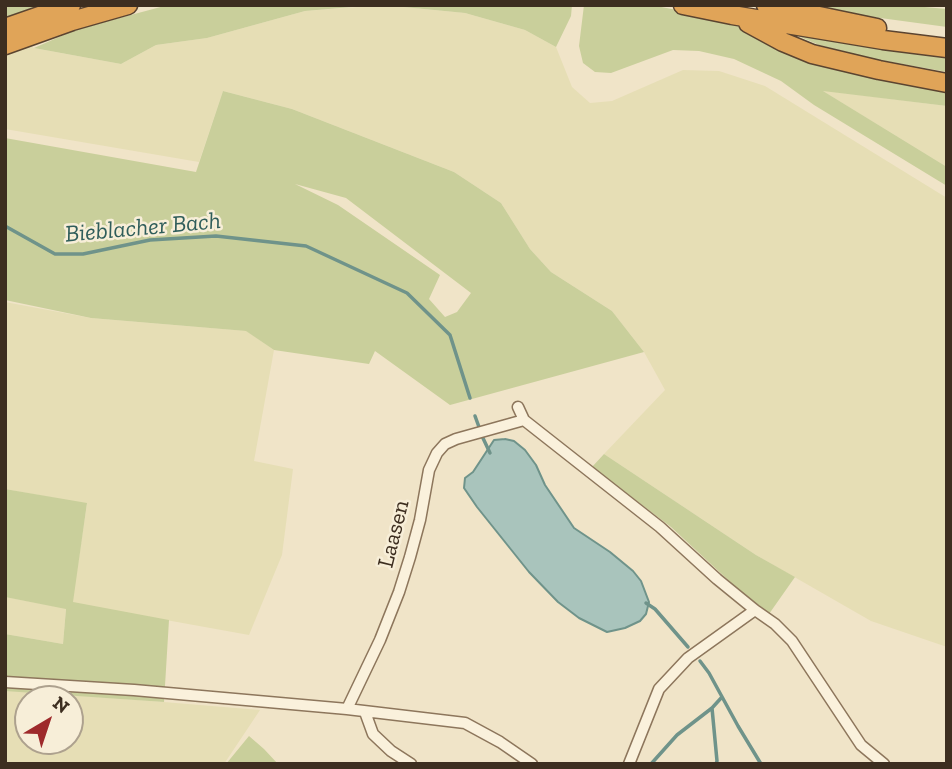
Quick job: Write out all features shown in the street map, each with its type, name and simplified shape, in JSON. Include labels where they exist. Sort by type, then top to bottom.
[{"type":"highway","points":[[5,28],[70,11],[128,5]]},
{"type":"highway","points":[[683,5],[883,40],[947,48]]},
{"type":"highway","points":[[766,5],[882,29],[947,37]]},
{"type":"highway","points":[[5,45],[70,11]]},
{"type":"highway","points":[[732,15],[812,54],[947,83]]},
{"type":"street","points":[[518,407],[524,420],[660,527],[755,610],[775,624],[792,641],[861,745],[884,764]]},
{"type":"street","name":"Laasen","points":[[348,709],[399,592],[420,520],[429,470],[437,453],[444,444],[456,439],[524,420]]},
{"type":"street","points":[[629,764],[659,689],[688,658],[755,610]]},
{"type":"street","points":[[7,682],[348,709],[465,723],[500,741],[532,764]]},
{"type":"street","points":[[365,712],[373,734],[391,751],[411,764]]},
{"type":"shaded area","points":[[383,5],[465,13],[525,30],[556,47],[572,87],[590,103],[612,101],[683,70],[719,71],[765,86],[947,198],[947,647],[871,621],[756,555],[604,454],[665,390],[644,352],[612,311],[551,272],[530,249],[501,203],[454,172],[292,109],[223,91],[199,162],[5,129],[5,32],[34,48],[121,64],[156,45],[207,38],[305,11]]},
{"type":"shaded area","points":[[821,90],[947,106],[947,167]]},
{"type":"shaded area","points":[[5,302],[91,318],[247,331],[274,350],[254,461],[293,469],[282,555],[249,635],[72,603],[87,504],[5,489]]},
{"type":"shaded area","points":[[5,597],[66,608],[63,644],[5,634]]},
{"type":"shaded area","points":[[5,690],[14,691],[14,755],[84,755],[84,696],[260,710],[224,764],[5,764]]},
{"type":"green space","points":[[5,5],[42,5],[5,19]]},
{"type":"green space","points":[[168,5],[376,5],[305,11],[207,38],[156,45],[121,64],[34,48],[75,30]]},
{"type":"green space","points":[[383,5],[572,5],[571,16],[556,47],[525,30],[465,13]]},
{"type":"green space","points":[[584,5],[651,5],[713,17],[737,24],[771,43],[947,87],[947,106],[823,91],[947,167],[947,186],[814,105],[781,81],[734,59],[699,51],[673,50],[611,73],[595,72],[583,63],[579,46]]},
{"type":"green space","points":[[799,5],[902,5],[947,9],[947,27],[836,12]]},
{"type":"green space","points":[[777,27],[947,53],[947,72],[869,58],[819,45]]},
{"type":"green space","points":[[223,91],[292,109],[454,172],[501,203],[530,249],[551,272],[612,311],[644,352],[450,405],[375,351],[369,364],[274,350],[246,331],[91,318],[5,300],[5,138],[196,172]],"holes":[[[295,184],[346,198],[471,293],[457,312],[445,317],[429,299],[440,275],[338,205]]]},
{"type":"green space","points":[[604,454],[756,555],[795,577],[769,614],[753,603],[671,527],[592,467]]},
{"type":"green space","points":[[5,489],[87,503],[73,602],[169,620],[164,702],[84,696],[84,685],[14,685],[14,692],[5,691],[5,634],[63,644],[66,609],[5,597]]},
{"type":"green space","points":[[249,736],[264,749],[278,764],[226,764]]},
{"type":"water","points":[[494,440],[514,441],[525,450],[574,528],[610,552],[641,581],[649,602],[646,614],[640,621],[607,632],[579,618],[558,602],[529,572],[477,507],[464,488],[465,478],[473,472]]},
{"type":"waterway","name":"Bieblacher Bach","points":[[5,226],[55,254],[83,254],[150,240],[216,236],[306,246],[407,293],[450,335],[470,398]]},
{"type":"waterway","name":"Bieblacher Bach","points":[[475,416],[479,427]]},
{"type":"waterway","name":"Bieblacher Bach","points":[[482,436],[490,453]]},
{"type":"waterway","name":"Bieblacher Bach","points":[[646,603],[655,609],[688,647]]},
{"type":"waterway","name":"Bieblacher Bach","points":[[700,661],[761,764]]},
{"type":"waterway","points":[[716,764],[712,708],[722,697]]},
{"type":"waterway","points":[[651,764],[677,735],[712,708]]}]
